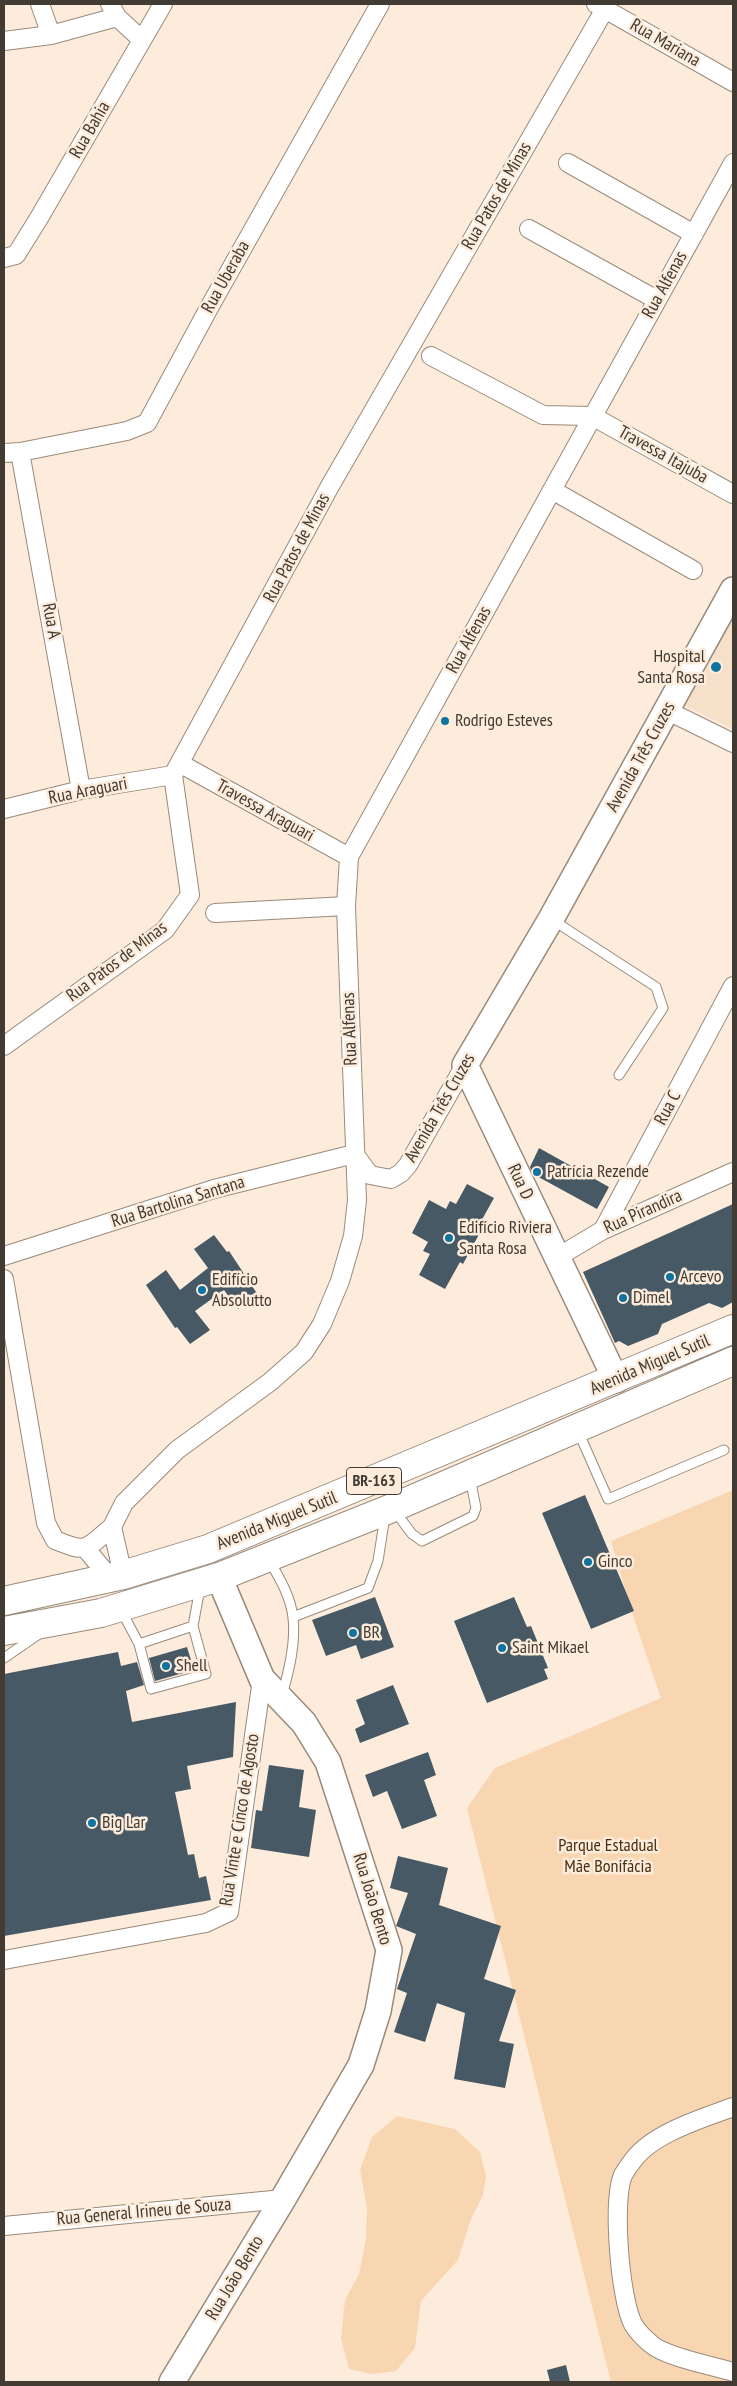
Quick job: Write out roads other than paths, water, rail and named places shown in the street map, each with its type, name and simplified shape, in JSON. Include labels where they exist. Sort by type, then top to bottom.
[{"type":"highway","name":"Avenida Miguel Sutil","points":[[4,1601],[116,1576],[208,1549],[616,1380],[733,1329]]},
{"type":"highway","name":"Avenida Miguel Sutil","points":[[4,1631],[120,1607],[210,1579],[389,1509],[733,1361]]},
{"type":"street","points":[[40,4],[51,35]]},
{"type":"street","name":"Rua Bahia","points":[[10,257],[39,218],[163,4]]},
{"type":"street","name":"Rua Uberaba","points":[[12,452],[127,431],[147,423],[210,306],[380,4]]},
{"type":"street","name":"Rua Mariana","points":[[600,6],[733,82]]},
{"type":"street","name":"Rua Patos de Minas","points":[[4,1046],[164,930],[190,895],[177,770],[330,486],[600,6]]},
{"type":"street","points":[[4,41],[51,35],[113,10],[142,40]]},
{"type":"street","points":[[568,163],[694,234]]},
{"type":"street","name":"Rua Alfenas","points":[[354,1154],[346,906],[349,857],[733,163]]},
{"type":"street","points":[[529,229],[657,300]]},
{"type":"street","points":[[431,356],[543,415],[592,416]]},
{"type":"street","name":"Travessa Itajuba","points":[[592,416],[733,494]]},
{"type":"street","name":"Rua A","points":[[12,452],[81,790]]},
{"type":"street","points":[[552,490],[694,570]]},
{"type":"street","name":"Avenida Três Cruzes","points":[[354,1154],[370,1175],[391,1179],[408,1165],[551,919],[733,590]]},
{"type":"street","points":[[666,710],[733,743]]},
{"type":"street","name":"Rua Araguari","points":[[4,809],[81,790],[177,770]]},
{"type":"street","name":"Travessa Araguari","points":[[177,770],[349,857]]},
{"type":"street","points":[[215,914],[346,906]]},
{"type":"street","name":"Rua C","points":[[603,1230],[733,986]]},
{"type":"street","name":"Rua D","points":[[465,1066],[616,1380]]},
{"type":"street","points":[[4,1279],[46,1523],[55,1540],[78,1549],[86,1549],[112,1527],[124,1503],[177,1450],[270,1382],[304,1352],[322,1324],[340,1281],[353,1236],[357,1200],[354,1154]]},
{"type":"street","name":"Rua Bartolina Santana","points":[[4,1256],[214,1189],[354,1154]]},
{"type":"street","name":"Rua Pirandira","points":[[556,1258],[603,1230],[733,1172]]},
{"type":"street","points":[[112,1527],[116,1576]]},
{"type":"street","points":[[86,1549],[116,1576]]},
{"type":"street","name":"Rua João Bento","points":[[172,2382],[283,2199],[361,2065],[378,2011],[389,1950],[328,1762],[304,1723],[262,1679],[210,1579]]},
{"type":"street","name":"Rua Vinte e Cinco de Agosto","points":[[4,1960],[206,1924],[229,1912],[262,1679]]},
{"type":"street","points":[[733,2107],[701,2119],[650,2143],[634,2158],[623,2176],[618,2207],[621,2265],[626,2299],[634,2326],[652,2346],[681,2357],[733,2372]]},
{"type":"street","name":"Rua General Irineu de Souza","points":[[4,2226],[283,2199]]},
{"type":"lane","points":[[551,919],[656,987],[663,1008],[619,1075]]},
{"type":"lane","points":[[577,1428],[608,1499],[724,1450]]},
{"type":"lane","points":[[389,1509],[412,1534],[422,1541],[473,1516],[476,1508],[470,1475]]},
{"type":"lane","points":[[293,1618],[368,1588],[378,1561],[389,1509]]},
{"type":"lane","points":[[268,1557],[284,1586],[293,1618],[290,1667],[282,1699]]},
{"type":"lane","points":[[120,1607],[139,1644],[151,1689],[206,1674],[193,1626],[210,1579]]},
{"type":"lane","points":[[4,1658],[64,1620]]},
{"type":"lane","points":[[139,1644],[193,1626]]},
{"type":"place","name":"Hospital Santa Rosa","points":[[716,667]]},
{"type":"place","name":"Rodrigo Esteves","points":[[445,721]]},
{"type":"place","name":"Patrícia Rezende","points":[[537,1172]]},
{"type":"place","name":"Edifício Riviera Santa Rosa","points":[[449,1238]]},
{"type":"place","name":"Arcevo","points":[[670,1277]]},
{"type":"place","name":"Edifício Absolutto","points":[[202,1290]]},
{"type":"place","name":"Dimel","points":[[623,1298]]},
{"type":"place","name":"Ginco","points":[[588,1562]]},
{"type":"place","name":"BR","points":[[353,1633]]},
{"type":"place","name":"Saint Mikael","points":[[502,1648]]},
{"type":"place","name":"Shell","points":[[166,1666]]},
{"type":"place","name":"Big Lar","points":[[92,1823]]},
{"type":"park label","name":"Parque Estadual Mãe Bonifácia","points":[[608,1856]]}]
